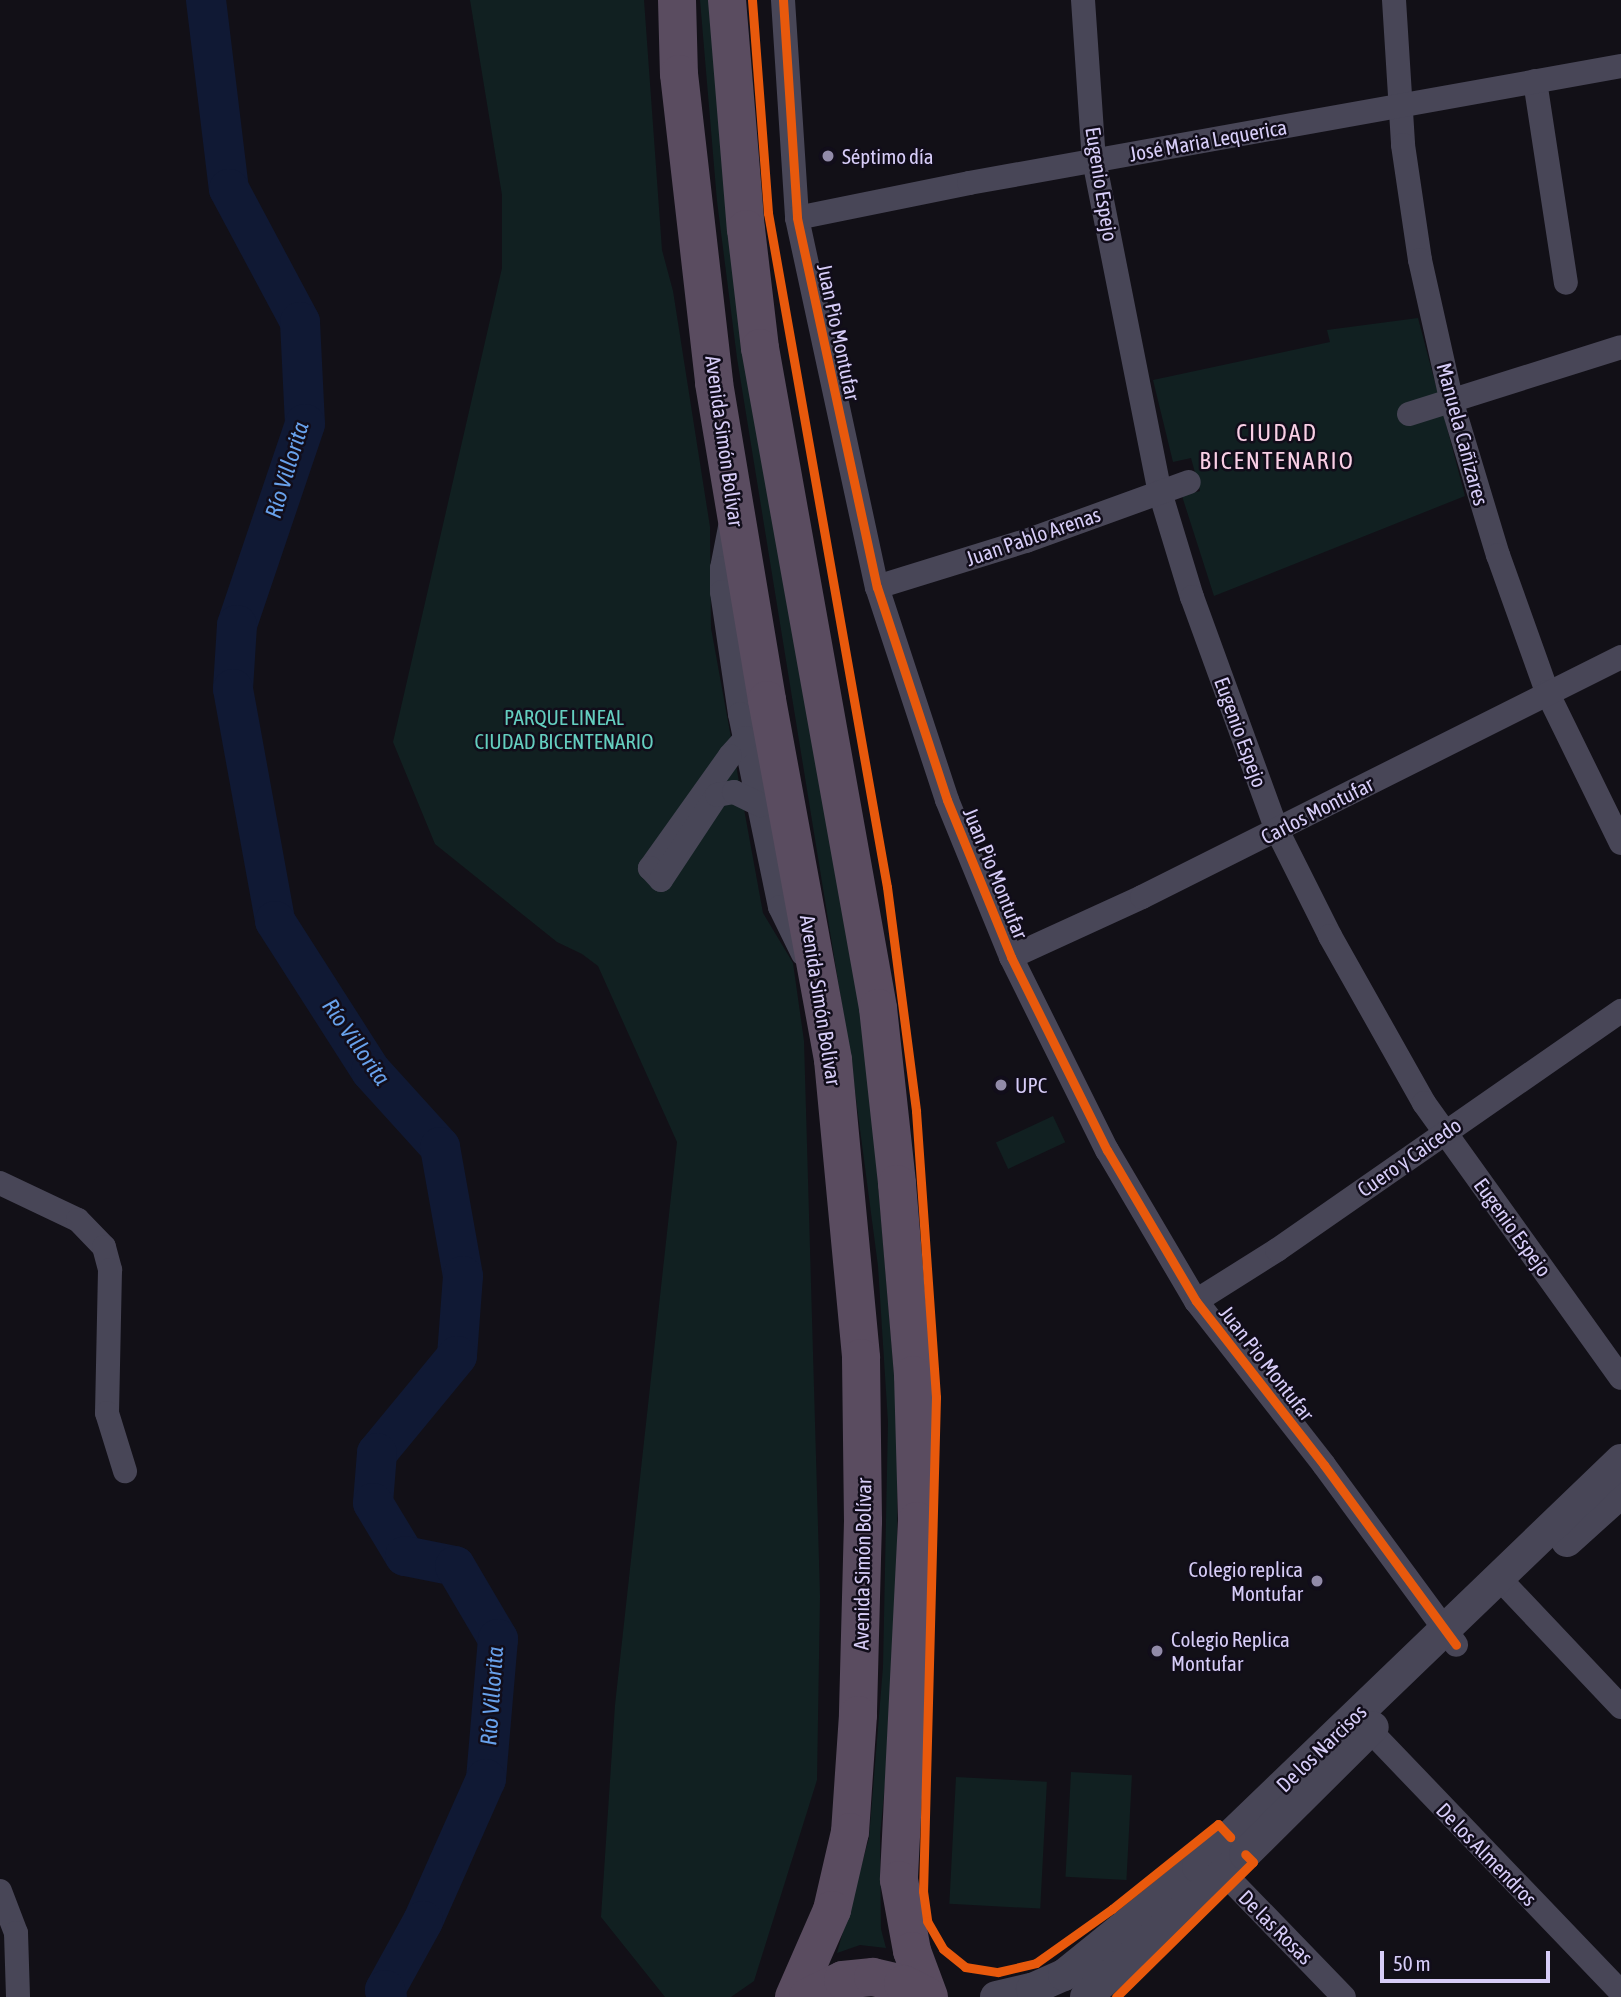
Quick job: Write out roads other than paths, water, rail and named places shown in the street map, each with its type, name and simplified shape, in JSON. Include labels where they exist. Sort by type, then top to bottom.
[{"type":"highway","name":"Avenida Simón Bolívar","points":[[677,0],[679,74],[715,383],[734,509],[833,1060],[861,1358],[864,1482],[859,1715],[850,1832],[843,1871],[824,1935],[793,1997]]},
{"type":"highway","points":[[727,0],[760,348],[878,1008],[897,1184],[913,1375],[916,1521],[899,1880],[912,1951],[928,1997]]},
{"type":"highway","points":[[808,1997],[843,1980],[873,1977],[903,1984],[928,1997]]},
{"type":"street","name":"Juan Pio Montufar","points":[[783,0],[797,218],[877,587],[947,800],[1011,957],[1107,1150],[1196,1301],[1267,1390],[1451,1637]]},
{"type":"street","name":"Eugenio Espejo","points":[[1083,0],[1094,160],[1160,492],[1192,597],[1277,830],[1330,936],[1424,1103],[1621,1378]]},
{"type":"street","name":"Manuela Cañizares","points":[[1394,0],[1398,106],[1420,260],[1452,403],[1498,555],[1547,692],[1621,843]]},
{"type":"street","name":"José Maria Lequerica","points":[[797,218],[1094,160],[1621,66]]},
{"type":"street","points":[[1535,81],[1566,283]]},
{"type":"street","points":[[1409,414],[1452,403],[1621,347]]},
{"type":"street","name":"Juan Pablo Arenas","points":[[877,587],[1026,541],[1189,482]]},
{"type":"street","points":[[734,509],[722,568],[722,592],[746,738],[780,907],[822,992]]},
{"type":"street","name":"Carlos Montufar","points":[[1011,957],[1277,830],[1621,657]]},
{"type":"street","points":[[746,738],[730,756],[650,868],[661,880],[718,794],[734,792],[761,805]]},
{"type":"street","name":"Cuero y Caicedo","points":[[1196,1301],[1621,1011]]},
{"type":"street","points":[[0,1184],[78,1220],[104,1247],[110,1270],[107,1412],[125,1471]]},
{"type":"street","name":"De los Narcisos","points":[[1086,1997],[1362,1722],[1505,1584],[1621,1460]]},
{"type":"street","name":"De los Narcisos","points":[[1505,1584],[1621,1492]]},
{"type":"street","points":[[1505,1584],[1621,1707]]},
{"type":"street","name":"De los Almendros","points":[[1362,1722],[1621,1992]]},
{"type":"street","name":"De los Narcisos","points":[[996,1997],[1032,1989],[1081,1964],[1216,1866]]},
{"type":"street","name":"De las Rosas","points":[[1216,1866],[1344,1997]]},
{"type":"street","points":[[0,1891],[16,1933],[18,1997]]},
{"type":"waterway","name":"Río Villorita","points":[[206,0],[229,189],[300,322],[305,424],[237,625],[233,689],[275,921],[371,1071],[440,1147],[463,1276],[457,1356],[377,1453],[373,1503],[405,1556],[455,1566],[498,1639],[486,1779],[423,1921],[385,1990],[387,1997]]},
{"type":"place","name":"Séptimo día","points":[[828,156]]},
{"type":"place","name":"UPC","points":[[1001,1085]]},
{"type":"place","name":"Colegio replica Montufar","points":[[1317,1581]]},
{"type":"place","name":"Colegio Replica Montufar","points":[[1157,1651]]},
{"type":"district","name":"CIUDAD BICENTENARIO","points":[[1277,447]]},
{"type":"park label","name":"PARQUE LINEAL CIUDAD BICENTENARIO","points":[[564,729]]}]
